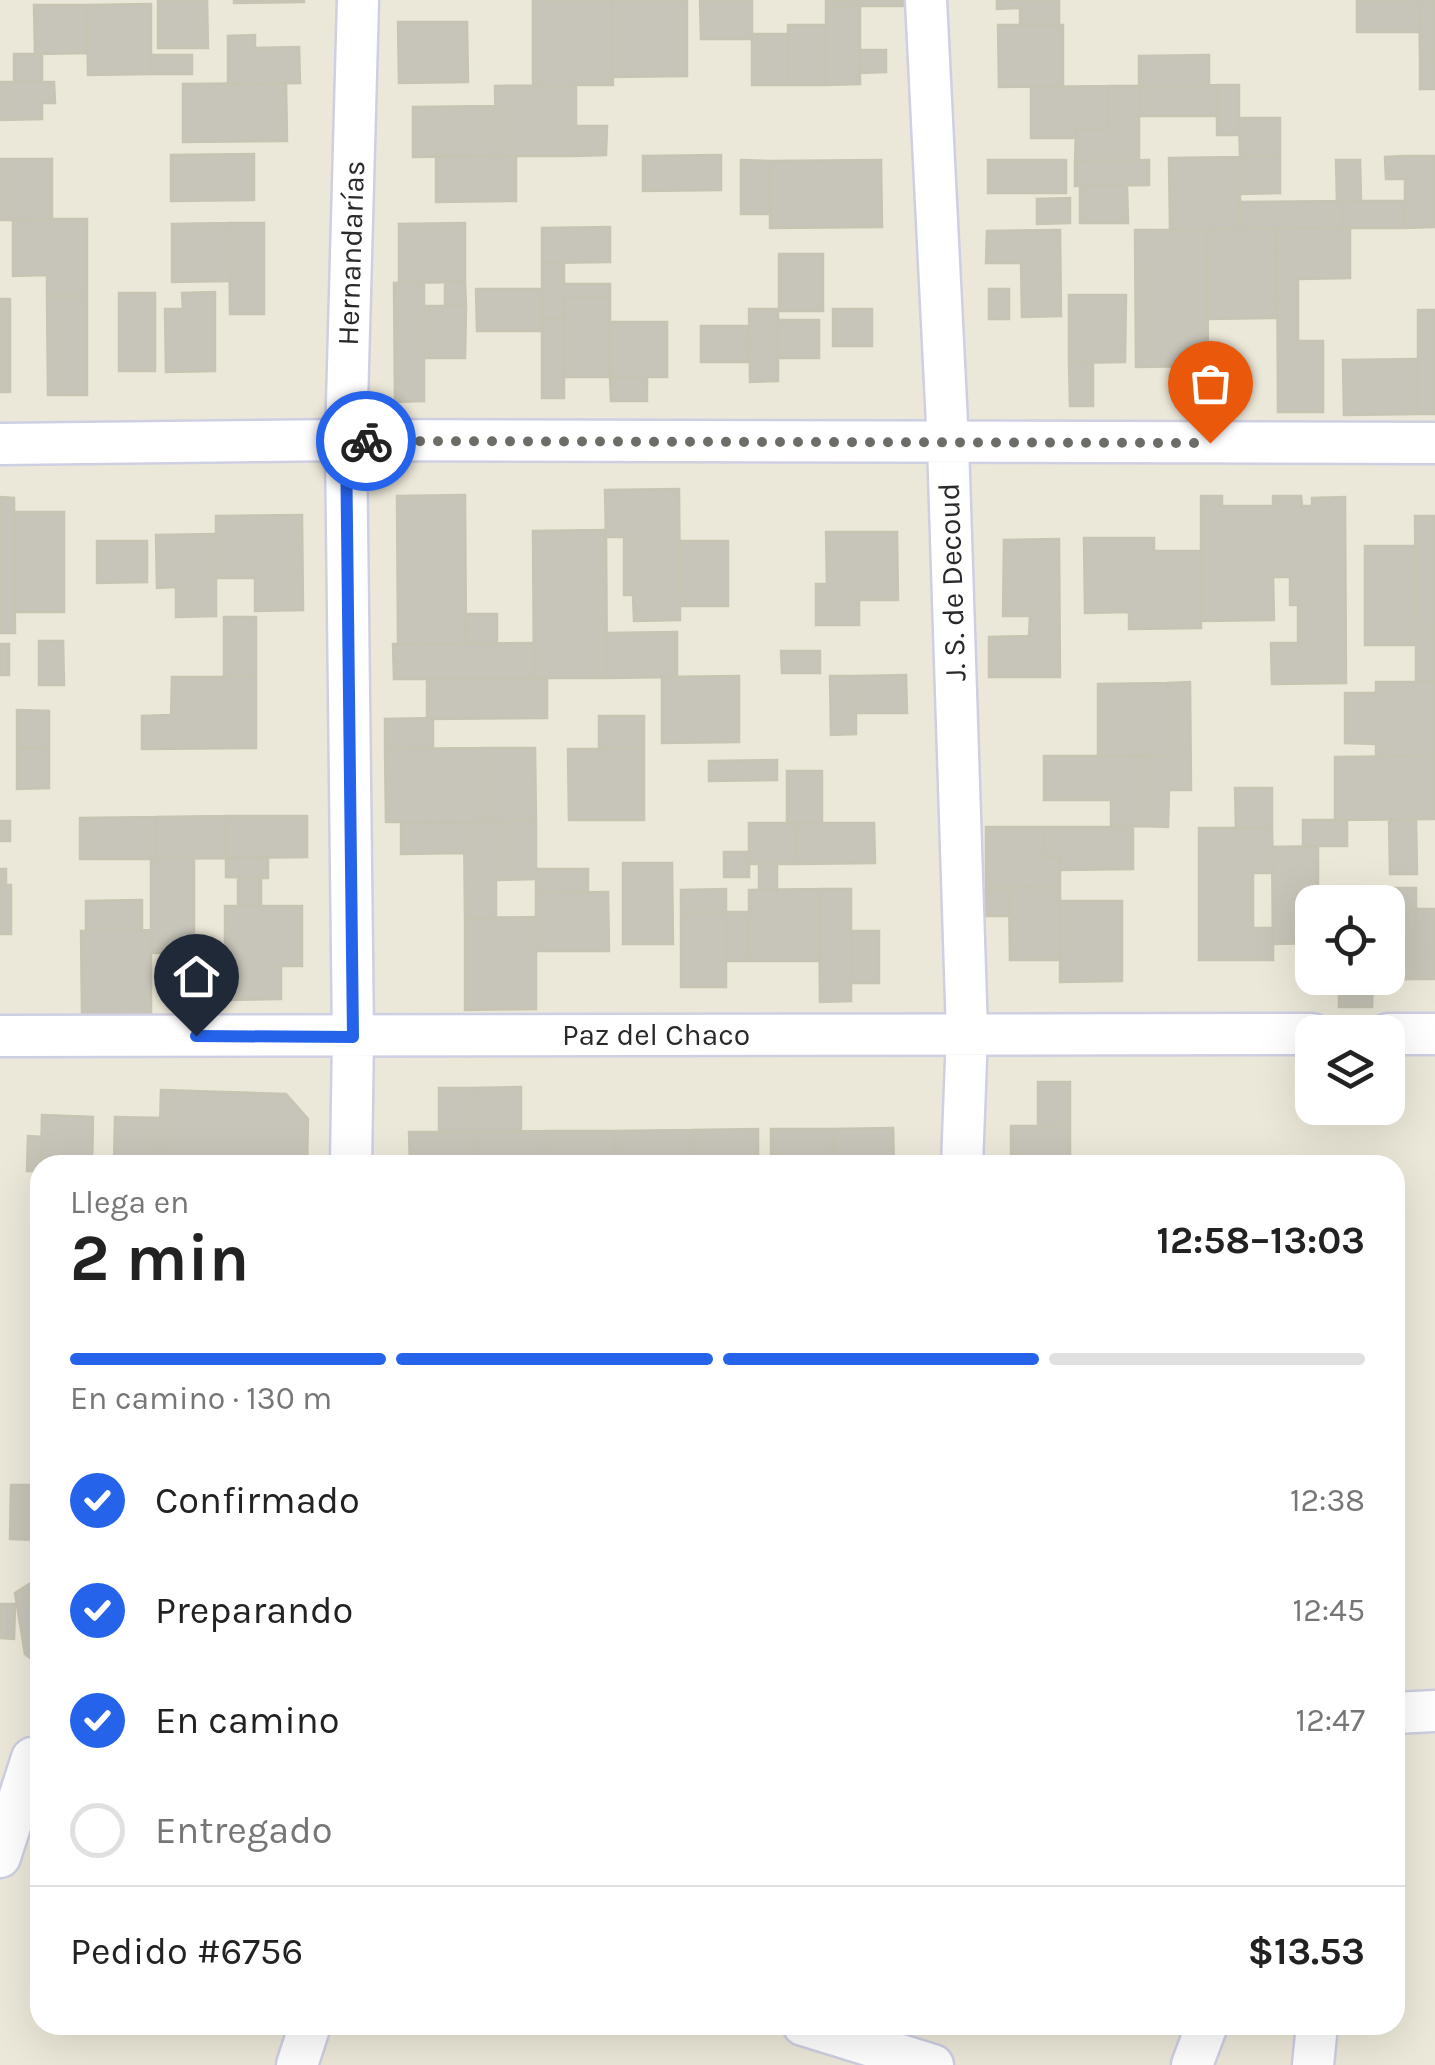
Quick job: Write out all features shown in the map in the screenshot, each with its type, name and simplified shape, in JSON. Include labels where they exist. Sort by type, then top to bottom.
[{"type":"street","name":"Hernandarías","points":[[351,1155],[346,440],[358,0]]},
{"type":"street","name":"J. S. de Decoud","points":[[926,0],[948,444],[967,1034],[962,1155]]},
{"type":"street","points":[[0,444],[346,440],[1435,443]]},
{"type":"street","name":"Paz del Chaco","points":[[0,1036],[1295,1034]]},
{"type":"street","points":[[1405,1034],[1435,1034]]},
{"type":"street","points":[[1405,1712],[1435,1711]]},
{"type":"street","points":[[0,1857],[24,1759]]},
{"type":"street","points":[[297,2065],[307,2035]]},
{"type":"street","points":[[836,2035],[933,2065]]},
{"type":"street","points":[[1192,2065],[1204,2035]]},
{"type":"street","points":[[1313,2065],[1317,2035]]},
{"type":"building","points":[[158,0],[207,0],[208,48],[158,48]]},
{"type":"building","points":[[304,0],[304,2],[234,3]]},
{"type":"building","points":[[533,0],[612,0],[613,85],[533,85]]},
{"type":"building","points":[[612,0],[687,0],[687,76],[613,77]]},
{"type":"building","points":[[700,0],[752,0],[752,39],[701,39]]},
{"type":"building","points":[[826,0],[860,0],[860,6],[826,7]]},
{"type":"building","points":[[860,0],[904,0],[904,6],[860,6]]},
{"type":"building","points":[[997,0],[1059,0],[1059,24],[1020,25],[1020,8],[997,9]]},
{"type":"building","points":[[1357,0],[1419,0],[1419,32],[1357,32]]},
{"type":"building","points":[[1419,0],[1435,0],[1435,56],[1420,56]]},
{"type":"building","points":[[151,4],[151,74],[88,75],[87,5]]},
{"type":"building","points":[[34,5],[87,5],[87,53],[35,54]]},
{"type":"building","points":[[860,6],[860,84],[826,85],[826,7]]},
{"type":"building","points":[[398,22],[467,22],[468,82],[399,83]]},
{"type":"building","points":[[788,25],[826,25],[826,85],[788,85]]},
{"type":"building","points":[[998,25],[1063,25],[1063,86],[999,87]]},
{"type":"building","points":[[752,34],[788,34],[788,85],[752,85]]},
{"type":"building","points":[[255,35],[255,48],[299,47],[300,83],[228,84],[228,36]]},
{"type":"building","points":[[860,50],[886,50],[886,72],[860,73]]},
{"type":"building","points":[[14,54],[42,54],[42,82],[14,82]]},
{"type":"building","points":[[151,55],[192,55],[192,74],[151,74]]},
{"type":"building","points":[[1209,55],[1209,85],[1139,86],[1139,56]]},
{"type":"building","points":[[1420,56],[1435,56],[1435,89],[1420,89]]},
{"type":"building","points":[[0,82],[54,82],[55,103],[42,103],[42,119],[0,120]]},
{"type":"building","points":[[286,83],[287,141],[183,142],[183,84]]},
{"type":"building","points":[[576,85],[576,156],[496,156],[495,86]]},
{"type":"building","points":[[1217,85],[1217,116],[1139,116],[1139,86]]},
{"type":"building","points":[[1217,85],[1239,85],[1239,135],[1217,135]]},
{"type":"building","points":[[1108,86],[1139,86],[1139,160],[1075,161],[1076,129],[1108,129]]},
{"type":"building","points":[[1108,86],[1108,129],[1076,129],[1076,138],[1031,138],[1031,87]]},
{"type":"building","points":[[495,106],[496,156],[413,157],[413,107]]},
{"type":"building","points":[[1239,118],[1280,118],[1280,157],[1240,157]]},
{"type":"building","points":[[575,126],[607,126],[606,155],[576,156]]},
{"type":"building","points":[[254,154],[254,200],[171,201],[171,155]]},
{"type":"building","points":[[721,155],[721,190],[643,191],[643,156]]},
{"type":"building","points":[[436,156],[516,156],[516,201],[436,202]]},
{"type":"building","points":[[1435,156],[1435,227],[1405,228],[1405,179],[1386,179],[1385,157]]},
{"type":"building","points":[[1240,157],[1280,157],[1280,193],[1240,194]]},
{"type":"building","points":[[1240,157],[1240,229],[1170,230],[1169,158]]},
{"type":"building","points":[[0,159],[52,159],[52,219],[0,220]]},
{"type":"building","points":[[741,160],[770,161],[770,214],[741,214]]},
{"type":"building","points":[[881,160],[882,227],[770,228],[770,161]]},
{"type":"building","points":[[988,160],[1066,160],[1066,193],[988,193]]},
{"type":"building","points":[[1149,160],[1149,185],[1075,186],[1075,161]]},
{"type":"building","points":[[1336,160],[1360,160],[1361,201],[1337,201]]},
{"type":"building","points":[[1127,185],[1128,223],[1080,223],[1080,186]]},
{"type":"building","points":[[1070,198],[1070,223],[1037,224],[1037,199]]},
{"type":"building","points":[[1343,201],[1405,201],[1405,228],[1343,228]]},
{"type":"building","points":[[1343,201],[1343,228],[1240,229],[1239,202]]},
{"type":"building","points":[[13,219],[87,219],[87,296],[47,296],[47,275],[13,276]]},
{"type":"building","points":[[229,223],[264,223],[264,314],[230,314]]},
{"type":"building","points":[[229,223],[230,281],[172,282],[172,224]]},
{"type":"building","points":[[465,223],[465,282],[399,283],[399,224]]},
{"type":"building","points":[[610,227],[610,262],[542,263],[542,228]]},
{"type":"building","points":[[1350,228],[1350,278],[1298,279],[1298,341],[1323,341],[1323,412],[1278,412],[1277,229]]},
{"type":"building","points":[[1207,229],[1208,366],[1136,367],[1135,230]]},
{"type":"building","points":[[1207,229],[1277,229],[1277,318],[1207,319]]},
{"type":"building","points":[[1060,230],[1061,316],[1022,317],[1021,263],[986,263],[987,231]]},
{"type":"building","points":[[779,254],[823,254],[823,311],[779,311]]},
{"type":"building","points":[[542,263],[564,263],[564,284],[610,284],[610,298],[564,298],[564,318],[542,319]]},
{"type":"building","points":[[424,282],[424,401],[395,402],[394,283]]},
{"type":"building","points":[[445,282],[465,282],[466,306],[445,306]]},
{"type":"building","points":[[476,289],[542,289],[542,331],[477,331]]},
{"type":"building","points":[[989,289],[1009,289],[1009,319],[989,319]]},
{"type":"building","points":[[215,292],[215,371],[166,372],[165,309],[183,309],[182,293]]},
{"type":"building","points":[[119,293],[155,293],[155,371],[119,371]]},
{"type":"building","points":[[1069,295],[1126,295],[1125,362],[1069,363]]},
{"type":"building","points":[[47,296],[87,296],[87,395],[48,395]]},
{"type":"building","points":[[564,298],[610,298],[610,377],[564,377]]},
{"type":"building","points":[[0,299],[10,299],[10,392],[0,392]]},
{"type":"building","points":[[424,306],[466,306],[465,358],[424,358]]},
{"type":"building","points":[[749,309],[778,309],[778,381],[750,382]]},
{"type":"building","points":[[833,309],[872,309],[872,346],[833,346]]},
{"type":"building","points":[[1418,310],[1435,310],[1435,414],[1418,414]]},
{"type":"building","points":[[564,318],[564,398],[542,398],[542,319]]},
{"type":"building","points":[[778,320],[819,320],[819,358],[778,358]]},
{"type":"building","points":[[610,322],[667,322],[667,377],[610,377]]},
{"type":"building","points":[[701,326],[749,326],[749,362],[701,362]]},
{"type":"building","points":[[1418,359],[1418,414],[1344,415],[1343,360]]},
{"type":"building","points":[[1069,363],[1093,363],[1093,406],[1070,406]]},
{"type":"building","points":[[610,377],[647,377],[647,401],[611,401]]},
{"type":"building","points":[[679,489],[680,620],[634,621],[633,595],[624,595],[624,537],[606,537],[605,490]]},
{"type":"building","points":[[465,495],[466,643],[398,644],[397,496]]},
{"type":"building","points":[[1201,496],[1222,496],[1222,506],[1273,506],[1273,496],[1301,496],[1302,506],[1312,506],[1312,498],[1345,497],[1346,683],[1272,684],[1271,643],[1298,643],[1298,605],[1290,605],[1290,577],[1273,577],[1274,620],[1201,621]]},
{"type":"building","points":[[0,497],[14,498],[15,633],[0,633]]},
{"type":"building","points":[[14,512],[64,512],[64,612],[15,612]]},
{"type":"building","points":[[302,515],[303,610],[255,611],[255,578],[216,578],[216,516]]},
{"type":"building","points":[[1415,516],[1435,516],[1435,632],[1416,632]]},
{"type":"building","points":[[606,530],[607,678],[534,678],[533,531]]},
{"type":"building","points":[[826,532],[897,532],[898,600],[859,600],[859,625],[816,625],[816,584],[827,584]]},
{"type":"building","points":[[216,534],[216,616],[176,617],[176,587],[157,588],[156,535]]},
{"type":"building","points":[[1084,538],[1154,538],[1154,551],[1201,551],[1201,628],[1129,629],[1129,612],[1085,613]]},
{"type":"building","points":[[1059,539],[1060,677],[989,677],[989,637],[1029,636],[1030,616],[1003,616],[1004,540]]},
{"type":"building","points":[[97,541],[147,541],[147,582],[97,583]]},
{"type":"building","points":[[680,541],[728,541],[728,606],[680,606]]},
{"type":"building","points":[[1365,546],[1416,546],[1416,645],[1365,645]]},
{"type":"building","points":[[466,614],[497,614],[497,643],[466,643]]},
{"type":"building","points":[[224,617],[256,617],[256,677],[224,677]]},
{"type":"building","points":[[677,632],[677,677],[607,678],[606,633]]},
{"type":"building","points":[[1416,632],[1435,632],[1435,682],[1416,682]]},
{"type":"building","points":[[39,641],[63,641],[64,685],[39,685]]},
{"type":"building","points":[[534,643],[534,678],[394,679],[393,644]]},
{"type":"building","points":[[0,644],[9,644],[9,675],[0,675]]},
{"type":"building","points":[[781,651],[820,651],[820,673],[782,673]]},
{"type":"building","points":[[906,675],[907,713],[856,713],[856,676]]},
{"type":"building","points":[[739,676],[739,742],[662,743],[662,677]]},
{"type":"building","points":[[830,676],[856,676],[856,734],[831,735]]},
{"type":"building","points":[[172,677],[256,677],[256,748],[142,749],[142,716],[171,715]]},
{"type":"building","points":[[547,678],[547,718],[427,719],[427,679]]},
{"type":"building","points":[[1190,682],[1191,790],[1169,790],[1168,827],[1144,826],[1145,756],[1168,755],[1168,683]]},
{"type":"building","points":[[1376,682],[1435,682],[1435,756],[1376,757],[1376,744],[1345,743],[1345,693],[1376,693]]},
{"type":"building","points":[[1168,683],[1168,755],[1098,756],[1098,684]]},
{"type":"building","points":[[17,710],[49,711],[49,748],[17,748]]},
{"type":"building","points":[[599,716],[644,716],[644,749],[599,749]]},
{"type":"building","points":[[433,718],[433,749],[385,749],[385,719]]},
{"type":"building","points":[[17,748],[49,748],[49,788],[17,789]]},
{"type":"building","points":[[480,748],[535,748],[536,821],[480,821]]},
{"type":"building","points":[[480,748],[480,821],[386,822],[385,749]]},
{"type":"building","points":[[568,749],[644,749],[644,820],[569,820]]},
{"type":"building","points":[[1044,756],[1145,756],[1144,826],[1111,827],[1111,800],[1044,800]]},
{"type":"building","points":[[1435,756],[1435,819],[1335,820],[1335,757]]},
{"type":"building","points":[[777,760],[777,780],[709,781],[709,761]]},
{"type":"building","points":[[787,771],[822,771],[822,823],[787,823]]},
{"type":"building","points":[[1235,788],[1272,788],[1272,828],[1236,828]]},
{"type":"building","points":[[226,816],[307,816],[307,857],[226,858]]},
{"type":"building","points":[[226,816],[226,858],[156,859],[156,817]]},
{"type":"building","points":[[156,817],[156,859],[80,859],[80,818]]},
{"type":"building","points":[[1416,819],[1417,874],[1390,874],[1389,820]]},
{"type":"building","points":[[1303,820],[1347,820],[1347,846],[1303,846]]},
{"type":"building","points":[[0,821],[10,821],[10,841],[0,841]]},
{"type":"building","points":[[496,821],[536,821],[536,879],[496,880]]},
{"type":"building","points":[[496,821],[496,918],[465,918],[464,822]]},
{"type":"building","points":[[401,822],[464,822],[464,853],[401,854]]},
{"type":"building","points":[[749,823],[797,823],[797,864],[749,864]]},
{"type":"building","points":[[797,823],[874,823],[875,863],[797,864]]},
{"type":"building","points":[[986,827],[1043,827],[1043,857],[1060,857],[1060,887],[986,888]]},
{"type":"building","points":[[1043,827],[1133,827],[1133,869],[1060,870],[1060,857],[1043,857]]},
{"type":"building","points":[[1199,828],[1272,828],[1273,873],[1253,873],[1253,928],[1273,928],[1273,960],[1199,960]]},
{"type":"building","points":[[1318,846],[1318,885],[1295,885],[1295,943],[1273,944],[1272,847]]},
{"type":"building","points":[[724,852],[749,852],[749,877],[724,877]]},
{"type":"building","points":[[194,858],[194,953],[151,953],[151,859]]},
{"type":"building","points":[[226,858],[268,858],[268,878],[226,877]]},
{"type":"building","points":[[623,863],[672,863],[673,944],[623,944]]},
{"type":"building","points":[[759,864],[777,864],[777,890],[759,889]]},
{"type":"building","points":[[0,869],[6,869],[6,885],[0,885]]},
{"type":"building","points":[[536,869],[588,869],[588,893],[536,893]]},
{"type":"building","points":[[238,878],[261,879],[261,906],[238,906]]},
{"type":"building","points":[[0,885],[11,885],[11,934],[0,934]]},
{"type":"building","points":[[1060,887],[1060,960],[1010,960],[1009,888]]},
{"type":"building","points":[[986,888],[1009,888],[1010,916],[986,916]]},
{"type":"building","points":[[1405,888],[1416,888],[1416,909],[1405,909]]},
{"type":"building","points":[[726,889],[726,912],[681,913],[681,890]]},
{"type":"building","points":[[819,889],[820,961],[749,961],[749,890]]},
{"type":"building","points":[[819,889],[851,889],[851,1001],[820,1002]]},
{"type":"building","points":[[608,892],[609,951],[536,951],[536,893]]},
{"type":"building","points":[[142,900],[142,930],[86,931],[86,901]]},
{"type":"building","points":[[1060,901],[1122,901],[1122,981],[1060,982]]},
{"type":"building","points":[[225,906],[302,906],[302,966],[281,966],[281,999],[225,1000]]},
{"type":"building","points":[[1405,909],[1416,909],[1416,979],[1405,979]]},
{"type":"building","points":[[1416,909],[1435,909],[1435,979],[1416,979]]},
{"type":"building","points":[[726,912],[726,987],[681,987],[681,913]]},
{"type":"building","points":[[726,912],[749,912],[749,961],[726,961]]},
{"type":"building","points":[[536,917],[536,1009],[465,1010],[465,918]]},
{"type":"building","points":[[151,930],[151,1013],[82,1013],[81,931]]},
{"type":"building","points":[[851,931],[879,931],[879,983],[851,983]]},
{"type":"building","points":[[1339,995],[1372,995],[1372,1007],[1339,1007]]},
{"type":"building","points":[[1038,1082],[1070,1082],[1070,1125],[1038,1125]]},
{"type":"building","points":[[521,1087],[521,1132],[475,1132],[474,1088]]},
{"type":"building","points":[[439,1088],[474,1088],[475,1132],[439,1132]]},
{"type":"building","points":[[161,1090],[286,1094],[308,1119],[307,1155],[159,1155]]},
{"type":"building","points":[[42,1115],[93,1117],[92,1155],[41,1155]]},
{"type":"building","points":[[115,1117],[160,1118],[159,1155],[114,1155]]},
{"type":"building","points":[[1070,1125],[1070,1155],[1011,1155],[1011,1126]]},
{"type":"building","points":[[893,1128],[894,1155],[833,1155],[833,1129]]},
{"type":"building","points":[[758,1129],[758,1155],[693,1155],[693,1130]]},
{"type":"building","points":[[771,1129],[833,1129],[833,1155],[771,1155]]},
{"type":"building","points":[[693,1130],[693,1155],[615,1155],[615,1131]]},
{"type":"building","points":[[544,1131],[615,1131],[615,1155],[544,1155]]},
{"type":"building","points":[[544,1131],[544,1155],[475,1155],[475,1132]]},
{"type":"building","points":[[409,1132],[475,1132],[475,1155],[410,1155]]},
{"type":"building","points":[[28,1136],[42,1137],[41,1155],[30,1155],[27,1171]]},
{"type":"building","points":[[11,1485],[30,1485],[30,1540],[10,1539]]},
{"type":"building","points":[[30,1583],[30,1658],[25,1654],[15,1593]]},
{"type":"building","points":[[0,1604],[15,1604],[14,1639],[0,1638]]},
{"type":"way so far","points":[[366,441],[1210,443]]},
{"type":"route","points":[[196,1036],[353,1037],[346,440],[366,441]]}]
